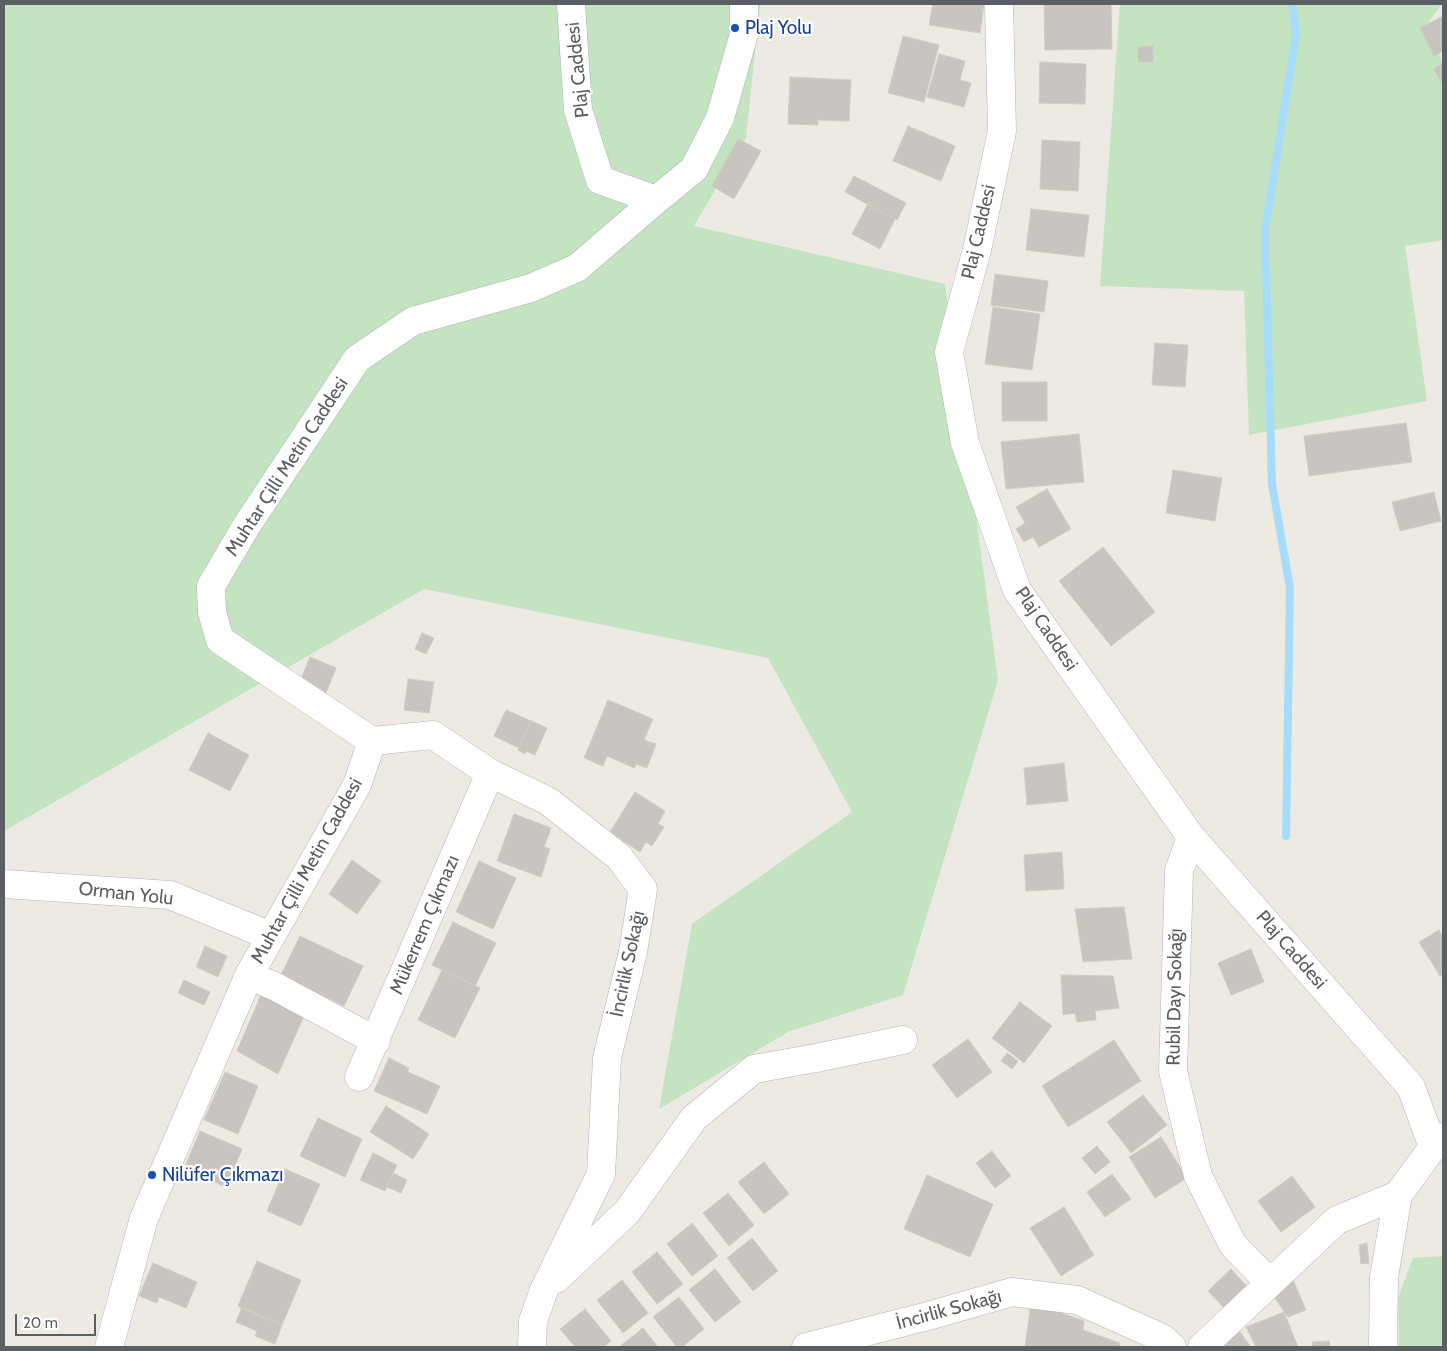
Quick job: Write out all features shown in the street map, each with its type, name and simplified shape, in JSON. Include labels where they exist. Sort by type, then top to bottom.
[{"type":"street","name":"Plaj Caddesi","points":[[571,4],[578,110],[600,180],[656,200]]},
{"type":"street","points":[[656,200],[694,168],[720,118],[744,34],[744,4]]},
{"type":"street","name":"Plaj Caddesi","points":[[1000,4],[1002,130],[977,250],[949,352],[965,443],[1017,590],[1191,837],[1411,1087],[1440,1143]]},
{"type":"street","name":"Muhtar Çilli Metin Caddesi","points":[[110,1347],[144,1218],[249,975],[357,785],[372,740],[220,640],[212,612],[211,586],[247,525],[357,359],[413,321],[530,288],[577,268],[656,200]]},
{"type":"street","name":"İncirlik Sokağı","points":[[372,740],[433,735],[490,773],[548,801],[619,857],[643,889],[633,952],[607,1058],[601,1174],[544,1290],[533,1321],[532,1347]]},
{"type":"street","name":"Mükerrem Çıkmazı","points":[[359,1077],[490,773]]},
{"type":"street","name":"Rubil Dayı Sokağı","points":[[1191,837],[1179,871],[1173,1071],[1198,1176],[1233,1245],[1270,1283]]},
{"type":"street","name":"Orman Yolu","points":[[4,884],[170,895],[271,936]]},
{"type":"street","points":[[249,975],[276,986],[376,1041]]},
{"type":"street","points":[[544,1290],[626,1212],[694,1118],[754,1068],[816,1058],[904,1040]]},
{"type":"street","points":[[1202,1347],[1337,1220],[1398,1195],[1440,1143]]},
{"type":"street","points":[[1383,1347],[1384,1277],[1398,1195]]},
{"type":"street","name":"İncirlik Sokağı","points":[[806,1347],[928,1316],[1012,1292],[1077,1300],[1162,1338],[1172,1347]]},
{"type":"green space","points":[[4,4],[760,4],[746,138],[694,226],[945,284],[998,680],[903,995],[788,1032],[659,1109],[692,924],[852,812],[768,658],[424,589],[4,831]]},
{"type":"green space","points":[[1120,4],[1442,4],[1424,29],[1443,62],[1443,240],[1405,246],[1427,401],[1249,435],[1244,291],[1100,286]]},
{"type":"green space","points":[[1443,1256],[1443,1347],[1399,1347],[1398,1298],[1413,1258]]},
{"type":"building","points":[[933,4],[984,4],[980,33],[929,25]]},
{"type":"building","points":[[1044,4],[1111,4],[1112,49],[1045,50]]},
{"type":"building","points":[[1443,16],[1443,51],[1434,56],[1420,28]]},
{"type":"building","points":[[903,36],[939,45],[924,102],[888,93]]},
{"type":"building","points":[[1153,46],[1153,62],[1138,62],[1138,47]]},
{"type":"building","points":[[939,54],[965,61],[960,80],[971,83],[964,107],[927,97]]},
{"type":"building","points":[[1040,62],[1086,64],[1085,104],[1039,103]]},
{"type":"building","points":[[1443,63],[1443,85],[1434,69]]},
{"type":"building","points":[[790,77],[851,80],[849,121],[818,120],[818,125],[788,124]]},
{"type":"building","points":[[908,126],[955,146],[941,181],[893,161]]},
{"type":"building","points":[[738,139],[761,151],[734,199],[712,186]]},
{"type":"building","points":[[1042,140],[1080,142],[1078,191],[1040,189]]},
{"type":"building","points":[[854,176],[906,203],[897,220],[845,192]]},
{"type":"building","points":[[868,204],[895,219],[880,249],[852,234]]},
{"type":"building","points":[[1031,209],[1089,215],[1084,257],[1026,250]]},
{"type":"building","points":[[995,274],[1048,281],[1044,312],[991,305]]},
{"type":"building","points":[[993,307],[1040,314],[1032,370],[985,364]]},
{"type":"building","points":[[1155,343],[1188,345],[1185,387],[1152,385]]},
{"type":"building","points":[[1002,382],[1047,382],[1047,421],[1002,421]]},
{"type":"building","points":[[1406,423],[1412,462],[1309,476],[1304,436]]},
{"type":"building","points":[[1079,434],[1084,482],[1006,489],[1001,442]]},
{"type":"building","points":[[1173,470],[1222,478],[1215,521],[1166,513]]},
{"type":"building","points":[[1047,489],[1071,529],[1039,547],[1033,537],[1024,542],[1016,529],[1025,523],[1016,507]]},
{"type":"building","points":[[1434,492],[1441,521],[1400,531],[1392,502]]},
{"type":"building","points":[[1103,547],[1155,612],[1111,646],[1059,581]]},
{"type":"building","points":[[422,633],[434,638],[426,654],[415,649]]},
{"type":"building","points":[[310,657],[336,668],[326,693],[300,682]]},
{"type":"building","points":[[408,679],[434,682],[429,713],[404,710]]},
{"type":"building","points":[[608,700],[653,719],[644,740],[656,744],[647,768],[636,764],[634,768],[607,756],[603,766],[584,758]]},
{"type":"building","points":[[506,710],[531,721],[519,748],[494,736]]},
{"type":"building","points":[[531,721],[547,728],[535,755],[526,751],[525,754],[518,750]]},
{"type":"building","points":[[208,733],[249,755],[230,791],[189,770]]},
{"type":"building","points":[[1064,763],[1068,801],[1027,805],[1024,768]]},
{"type":"building","points":[[635,792],[665,811],[658,824],[664,827],[652,846],[646,842],[640,852],[610,832]]},
{"type":"building","points":[[514,814],[551,828],[544,847],[550,849],[541,877],[497,861]]},
{"type":"building","points":[[1062,852],[1064,889],[1026,891],[1024,855]]},
{"type":"building","points":[[352,860],[381,881],[357,914],[329,894]]},
{"type":"building","points":[[479,861],[516,878],[493,929],[456,912]]},
{"type":"building","points":[[1124,907],[1132,959],[1083,962],[1075,909]]},
{"type":"building","points":[[453,922],[496,943],[475,986],[432,965]]},
{"type":"building","points":[[1439,930],[1443,938],[1443,974],[1440,976],[1419,942]]},
{"type":"building","points":[[300,936],[363,966],[344,1006],[281,975]]},
{"type":"building","points":[[205,946],[227,956],[218,977],[196,967]]},
{"type":"building","points":[[1251,949],[1264,982],[1231,995],[1218,963]]},
{"type":"building","points":[[442,970],[480,988],[455,1038],[418,1020]]},
{"type":"building","points":[[1061,975],[1113,976],[1119,1008],[1095,1011],[1096,1020],[1077,1022],[1075,1013],[1063,1015]]},
{"type":"building","points":[[184,980],[210,992],[204,1005],[178,993]]},
{"type":"building","points":[[261,995],[305,1014],[278,1074],[237,1051]]},
{"type":"building","points":[[1020,1002],[1052,1026],[1024,1063],[992,1038]]},
{"type":"building","points":[[968,1039],[992,1072],[957,1098],[932,1065]]},
{"type":"building","points":[[1114,1040],[1141,1081],[1068,1127],[1042,1086]]},
{"type":"building","points":[[1007,1053],[1018,1061],[1012,1069],[1001,1061]]},
{"type":"building","points":[[389,1058],[409,1068],[408,1072],[440,1086],[427,1114],[374,1091]]},
{"type":"building","points":[[225,1072],[258,1086],[238,1134],[204,1120]]},
{"type":"building","points":[[1143,1095],[1167,1125],[1131,1153],[1107,1122]]},
{"type":"building","points":[[386,1106],[429,1134],[413,1159],[370,1132]]},
{"type":"building","points":[[318,1118],[362,1139],[345,1177],[300,1156]]},
{"type":"building","points":[[200,1131],[242,1149],[226,1187],[184,1169]]},
{"type":"building","points":[[1161,1137],[1187,1178],[1155,1198],[1129,1157]]},
{"type":"building","points":[[1097,1146],[1110,1162],[1095,1174],[1082,1158]]},
{"type":"building","points":[[992,1151],[1011,1176],[995,1188],[976,1163]]},
{"type":"building","points":[[373,1153],[397,1165],[385,1191],[360,1180]]},
{"type":"building","points":[[764,1162],[789,1194],[764,1214],[738,1182]]},
{"type":"building","points":[[285,1169],[320,1184],[301,1226],[267,1211]]},
{"type":"building","points":[[393,1173],[407,1180],[401,1193],[387,1187]]},
{"type":"building","points":[[1112,1174],[1131,1199],[1105,1217],[1087,1192]]},
{"type":"building","points":[[927,1175],[993,1204],[970,1257],[904,1229]]},
{"type":"building","points":[[1292,1176],[1315,1207],[1281,1232],[1258,1201]]},
{"type":"building","points":[[728,1193],[754,1225],[729,1246],[703,1213]]},
{"type":"building","points":[[1064,1207],[1094,1255],[1061,1276],[1030,1228]]},
{"type":"building","points":[[692,1223],[718,1256],[692,1276],[667,1244]]},
{"type":"building","points":[[752,1238],[778,1271],[753,1291],[727,1258]]},
{"type":"building","points":[[1367,1243],[1369,1263],[1361,1264],[1359,1245]]},
{"type":"building","points":[[657,1252],[683,1284],[657,1304],[632,1272]]},
{"type":"building","points":[[257,1261],[301,1280],[282,1325],[238,1306]]},
{"type":"building","points":[[153,1263],[197,1282],[186,1308],[159,1297],[157,1303],[139,1296]]},
{"type":"building","points":[[715,1269],[741,1302],[715,1322],[689,1290]]},
{"type":"building","points":[[1231,1269],[1251,1291],[1228,1312],[1208,1291]]},
{"type":"building","points":[[1291,1275],[1306,1310],[1288,1317],[1272,1294]]},
{"type":"building","points":[[622,1280],[648,1313],[623,1333],[597,1300]]},
{"type":"building","points":[[679,1297],[704,1329],[682,1347],[677,1347],[653,1317]]},
{"type":"building","points":[[1031,1302],[1084,1321],[1083,1330],[1120,1343],[1119,1347],[1025,1347]]},
{"type":"building","points":[[242,1307],[282,1325],[275,1344],[255,1336],[257,1331],[236,1322]]},
{"type":"building","points":[[585,1309],[611,1341],[603,1347],[575,1347],[560,1329]]},
{"type":"building","points":[[1284,1312],[1298,1347],[1256,1347],[1246,1327]]},
{"type":"building","points":[[643,1328],[658,1347],[619,1347]]},
{"type":"building","points":[[1237,1328],[1251,1347],[1214,1347]]},
{"type":"building","points":[[1329,1341],[1330,1347],[1313,1347],[1312,1342]]},
{"type":"waterway","points":[[1286,836],[1290,588],[1272,484],[1265,231],[1296,34],[1292,4]]},
{"type":"place","name":"Plaj Yolu","points":[[735,28]]},
{"type":"place","name":"Nilüfer Çıkmazı","points":[[152,1175]]}]
